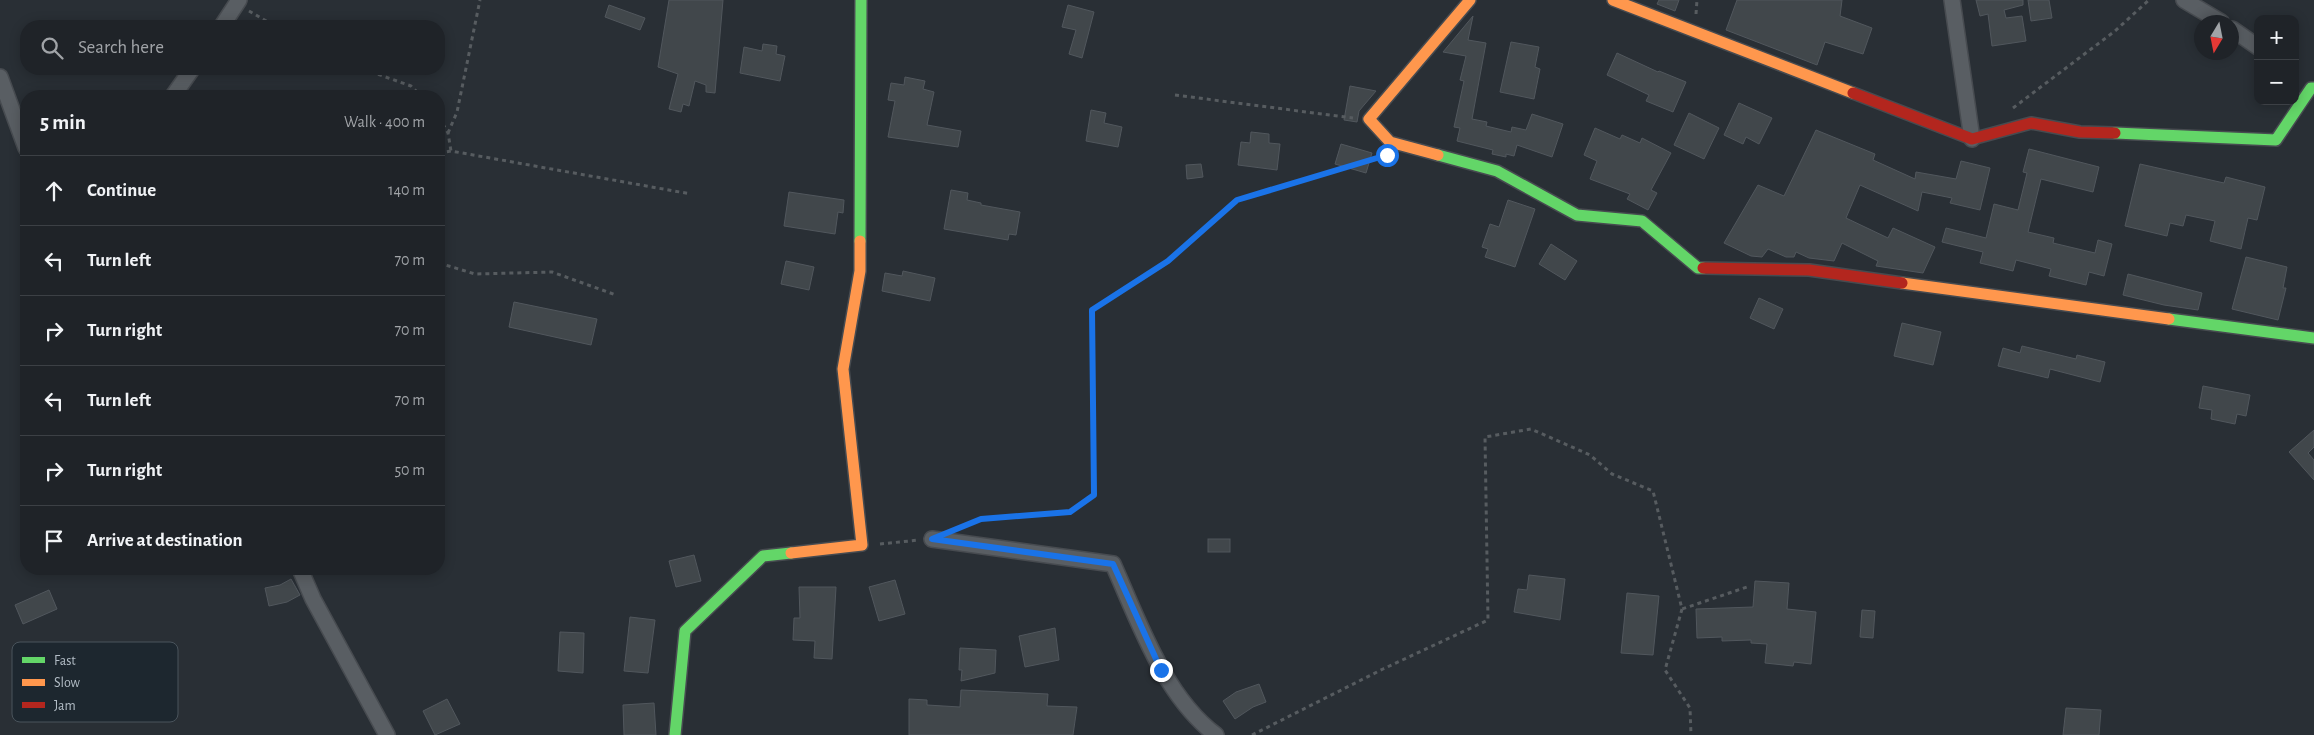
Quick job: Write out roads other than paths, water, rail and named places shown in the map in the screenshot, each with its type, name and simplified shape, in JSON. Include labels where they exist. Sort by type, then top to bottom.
[{"type":"street","points":[[675,735],[685,632],[763,556],[862,545],[843,369],[860,271],[861,0]]},
{"type":"street","points":[[1470,0],[1369,119],[1390,142],[1497,171],[1577,215],[1642,221],[1698,268],[1809,270],[2314,338]]},
{"type":"street","points":[[1613,0],[1972,139],[2031,123],[2080,132],[2276,140],[2294,106],[2311,88],[2314,88]]},
{"type":"street","points":[[1952,0],[1972,139]]},
{"type":"street","points":[[2184,0],[2209,15]]},
{"type":"street","points":[[226,20],[238,2]]},
{"type":"street","points":[[2239,34],[2254,44]]},
{"type":"street","points":[[177,90],[188,75]]},
{"type":"street","points":[[0,77],[20,132]]},
{"type":"street","points":[[932,539],[1113,564],[1161,670],[1203,725],[1216,735]]},
{"type":"street","points":[[303,575],[313,598],[387,735]]}]
